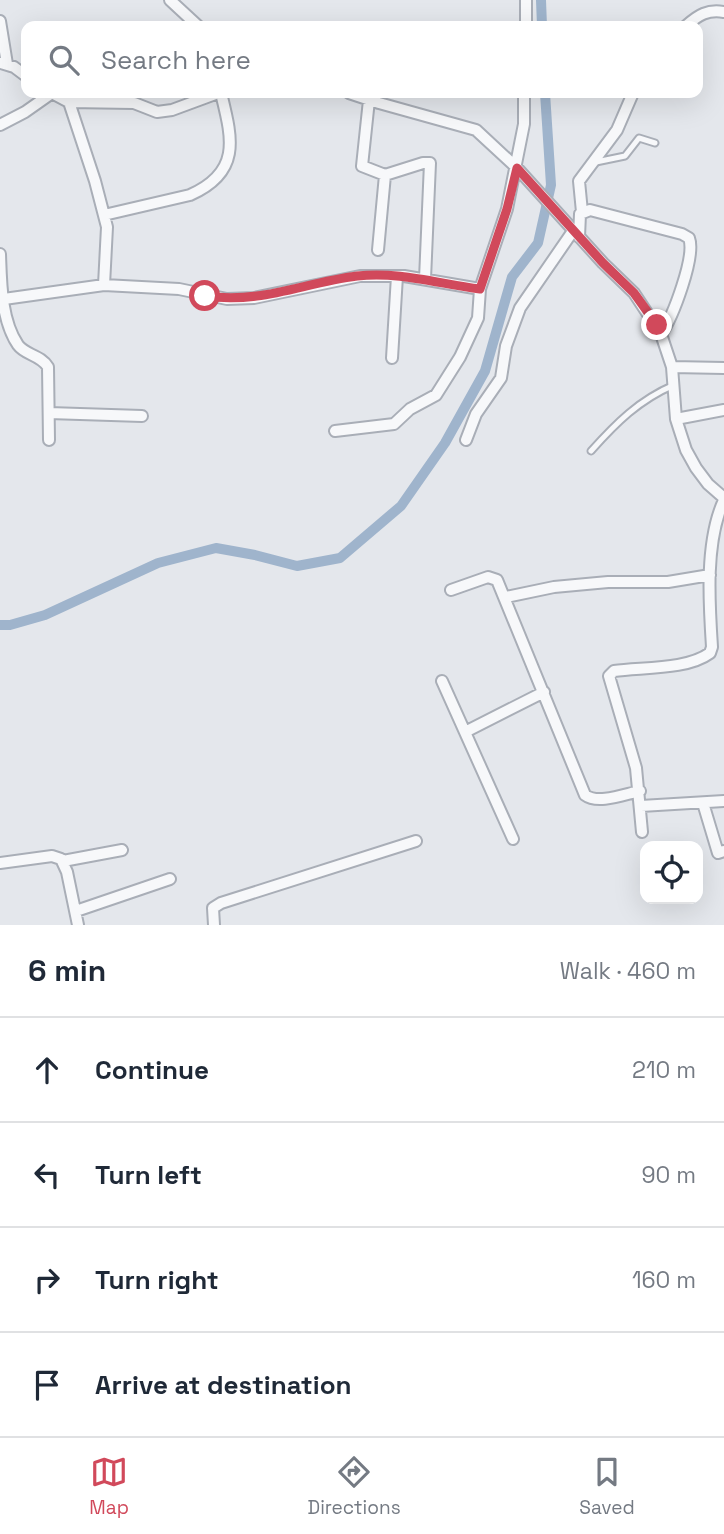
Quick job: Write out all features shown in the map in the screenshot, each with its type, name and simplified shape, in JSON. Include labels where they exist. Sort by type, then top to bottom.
[{"type":"street","points":[[170,0],[193,21]]},
{"type":"street","points":[[526,0],[526,21]]},
{"type":"street","points":[[692,21],[709,11],[724,12]]},
{"type":"street","points":[[0,21],[3,64],[21,73]]},
{"type":"street","points":[[0,125],[45,98]]},
{"type":"street","points":[[61,98],[69,102],[134,103],[162,112],[205,98]]},
{"type":"street","points":[[104,215],[191,195],[218,177],[226,162],[232,139],[221,98]]},
{"type":"street","points":[[363,98],[476,130],[517,168],[603,263],[634,293],[661,334],[672,367],[676,419],[686,450],[708,484],[724,499],[717,517],[710,575],[710,653],[700,659],[660,667],[618,670],[609,676],[636,768],[642,832]]},
{"type":"street","points":[[335,431],[394,424],[410,409],[436,394],[472,336],[478,318],[480,289],[507,209],[517,168],[524,124],[524,98]]},
{"type":"street","points":[[466,440],[476,414],[501,378],[506,346],[520,308],[574,231],[582,212],[579,181],[617,130],[631,98]]},
{"type":"street","points":[[369,100],[362,166],[386,175],[430,163],[425,279]]},
{"type":"street","points":[[69,102],[107,228],[104,285]]},
{"type":"street","points":[[378,250],[386,175]]},
{"type":"street","points":[[582,212],[590,210],[689,237],[691,250],[671,315],[661,334]]},
{"type":"street","points":[[0,254],[4,299],[11,330],[19,347],[44,360],[48,367],[49,440]]},
{"type":"street","points":[[4,299],[104,285],[179,289],[227,299],[271,296],[360,276],[425,279],[480,289]]},
{"type":"street","points":[[392,358],[397,276]]},
{"type":"street","points":[[672,367],[724,368]]},
{"type":"street","points":[[676,419],[724,410]]},
{"type":"street","points":[[50,413],[142,416]]},
{"type":"street","points":[[506,597],[554,587],[608,582],[668,582],[710,575]]},
{"type":"street","points":[[451,590],[491,577],[497,580],[588,799],[596,800],[640,791]]},
{"type":"street","points":[[442,681],[513,839]]},
{"type":"street","points":[[465,732],[544,692]]},
{"type":"street","points":[[641,806],[724,801]]},
{"type":"street","points":[[703,803],[718,853],[724,851]]},
{"type":"street","points":[[214,925],[213,908],[221,903],[416,841]]},
{"type":"street","points":[[0,863],[52,856],[63,861],[122,850]]},
{"type":"street","points":[[63,861],[78,925]]},
{"type":"street","points":[[76,911],[170,879]]},
{"type":"lane","points":[[593,162],[625,156],[639,138],[655,143]]},
{"type":"lane","points":[[591,451],[627,413],[648,397],[674,385]]},
{"type":"waterway","points":[[541,0],[542,21]]},
{"type":"waterway","points":[[0,625],[10,625],[45,615],[158,563],[216,548],[297,566],[340,558],[401,506],[445,443],[485,371],[512,277],[538,243],[551,185],[545,98]]},
{"type":"route","points":[[205,296],[227,299],[271,296],[323,282],[360,276],[404,276],[480,289],[507,209],[517,168],[603,263],[634,293],[657,325]]}]
